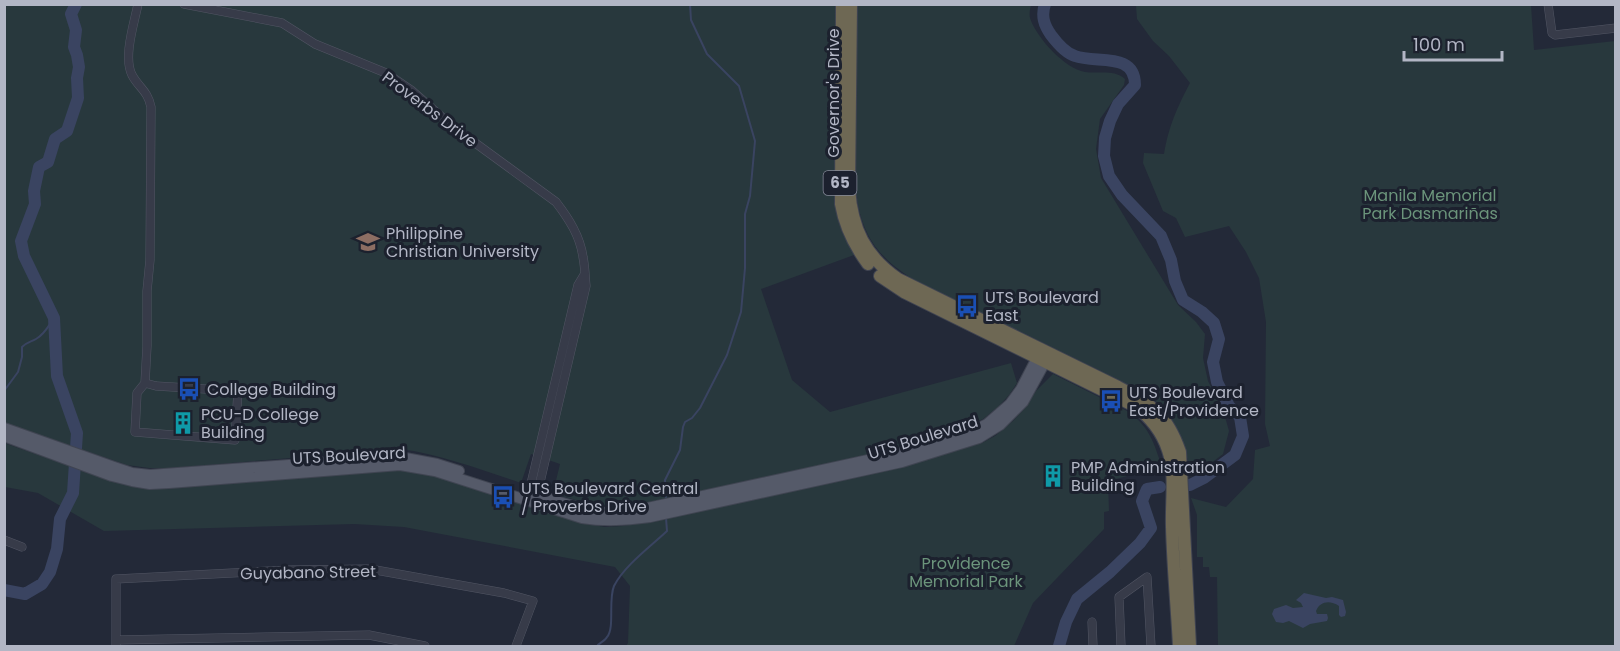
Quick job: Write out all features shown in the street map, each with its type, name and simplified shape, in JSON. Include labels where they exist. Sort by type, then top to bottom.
[{"type":"highway","name":"Governor's Drive","points":[[842,4],[840,190],[843,217],[852,240],[871,268],[894,287],[1042,358]]},
{"type":"highway","name":"Governor's Drive","points":[[850,4],[849,189],[853,215],[860,236],[877,263],[898,279],[1135,406],[1161,434],[1177,471],[1173,537],[1179,646]]},
{"type":"highway","name":"Governor's Drive","points":[[1177,498],[1185,528],[1190,646]]},
{"type":"main road","name":"UTS Boulevard","points":[[4,428],[86,462],[150,475],[400,457],[437,464],[532,496],[582,518],[621,521],[678,506],[902,462],[979,438],[1000,425],[1016,410],[1029,393],[1042,358]]},
{"type":"main road","name":"UTS Boulevard","points":[[4,436],[59,452]]},
{"type":"street","points":[[138,4],[128,52],[132,75],[150,98],[151,107],[150,260],[145,383],[137,393],[135,432],[235,440],[238,391],[156,386],[145,383]]},
{"type":"street","name":"Proverbs Drive","points":[[184,4],[282,22],[315,44],[386,73],[411,90],[452,126],[556,202],[569,219],[578,236],[583,256],[584,274],[578,285],[532,496]]},
{"type":"street","points":[[1548,4],[1554,35],[1616,28]]},
{"type":"street","points":[[4,540],[22,547]]},
{"type":"street","name":"Guyabano Street","points":[[116,643],[116,579],[290,570],[370,569],[504,593],[533,602],[516,646]]},
{"type":"street","points":[[1121,646],[1119,597],[1147,577],[1151,646]]},
{"type":"street","points":[[1092,622],[1093,646]]},
{"type":"street","points":[[116,643],[228,637],[369,635],[425,646]]},
{"type":"street","points":[[228,637],[228,646]]},
{"type":"green space","name":"Philippine Christian University","points":[[5,4],[835,5],[835,205],[842,232],[854,255],[761,289],[792,380],[830,412],[1011,363],[1017,383],[998,407],[983,419],[957,430],[899,448],[683,496],[618,506],[593,504],[553,493],[560,464],[531,454],[521,483],[447,459],[401,449],[149,468],[127,465],[5,423]]},
{"type":"green space","points":[[853,5],[1031,5],[1030,16],[1033,26],[1060,59],[1077,70],[1111,73],[1125,79],[1124,85],[1100,119],[1096,149],[1101,178],[1178,305],[1205,334],[1203,358],[1208,381],[1223,410],[1229,431],[1223,454],[1206,467],[1191,471],[1176,427],[1164,409],[1145,393],[911,278],[879,251],[871,240],[861,217],[855,188]]},
{"type":"green space","name":"Manila Memorial Park Dasmariñas","points":[[1136,5],[1531,5],[1534,50],[1615,41],[1615,646],[1218,646],[1217,577],[1210,577],[1209,567],[1203,567],[1203,557],[1197,557],[1197,515],[1191,498],[1226,507],[1253,479],[1255,450],[1270,446],[1265,424],[1266,322],[1259,278],[1229,226],[1185,237],[1176,218],[1163,211],[1143,163],[1144,153],[1164,154],[1174,117],[1190,83],[1137,19]]},
{"type":"green space","name":"Providence Memorial Park","points":[[1053,374],[1129,412],[1142,424],[1150,436],[1162,467],[1108,481],[1109,511],[1104,512],[1104,529],[1033,603],[1014,646],[626,646],[630,586],[615,567],[404,527],[354,524],[104,531],[38,493],[5,487],[4,443],[110,480],[400,469],[435,475],[582,523],[605,527],[623,526],[903,467],[982,443],[995,436],[1013,421],[1036,391]]},
{"type":"water","points":[[1304,593],[1343,600],[1345,616],[1339,615],[1339,606],[1326,602],[1316,611],[1317,614],[1327,614],[1327,621],[1310,624],[1303,628],[1289,621],[1276,622],[1272,614],[1274,609],[1286,605],[1293,608],[1303,607],[1296,600]]},
{"type":"waterway","points":[[4,590],[25,594],[42,584],[50,572],[57,549],[60,519],[73,493],[77,433],[57,376],[54,318],[24,256],[21,241],[35,204],[34,191],[39,167],[48,162],[55,139],[67,131],[78,98],[79,67],[74,47],[76,30],[71,14],[76,4]]},
{"type":"waterway","points":[[666,500],[665,480],[680,450],[683,427],[685,422],[692,418],[700,408],[727,355],[741,312],[745,268],[745,214],[750,196],[755,141],[739,86],[707,54],[691,20],[690,4]]},
{"type":"waterway","points":[[1045,4],[1043,12],[1045,24],[1051,35],[1071,55],[1122,63],[1129,67],[1133,74],[1135,85],[1118,104],[1105,138],[1104,156],[1109,176],[1122,195],[1161,236],[1183,300],[1214,323],[1219,339],[1213,362],[1217,382],[1229,406],[1240,417],[1243,436],[1235,455],[1204,478],[1190,485]]},
{"type":"waterway","points":[[4,391],[18,372],[22,347],[42,335],[54,318]]},
{"type":"waterway","points":[[1059,646],[1066,622],[1077,599],[1110,572],[1140,543],[1151,528],[1142,501],[1147,489],[1160,487]]},
{"type":"waterway","points":[[597,646],[609,633],[614,586],[631,564],[667,531],[666,518]]},
{"type":"place","name":"Philippine Christian University","points":[[368,242]]},
{"type":"place","name":"UTS Boulevard East","points":[[967,306]]},
{"type":"place","name":"College Building","points":[[189,389]]},
{"type":"place","name":"UTS Boulevard East/Providence","points":[[1111,401]]},
{"type":"place","name":"PCU-D College Building","points":[[183,423]]},
{"type":"place","name":"PMP Administration Building","points":[[1053,476]]},
{"type":"place","name":"UTS Boulevard Central / Proverbs Drive","points":[[503,497]]}]
